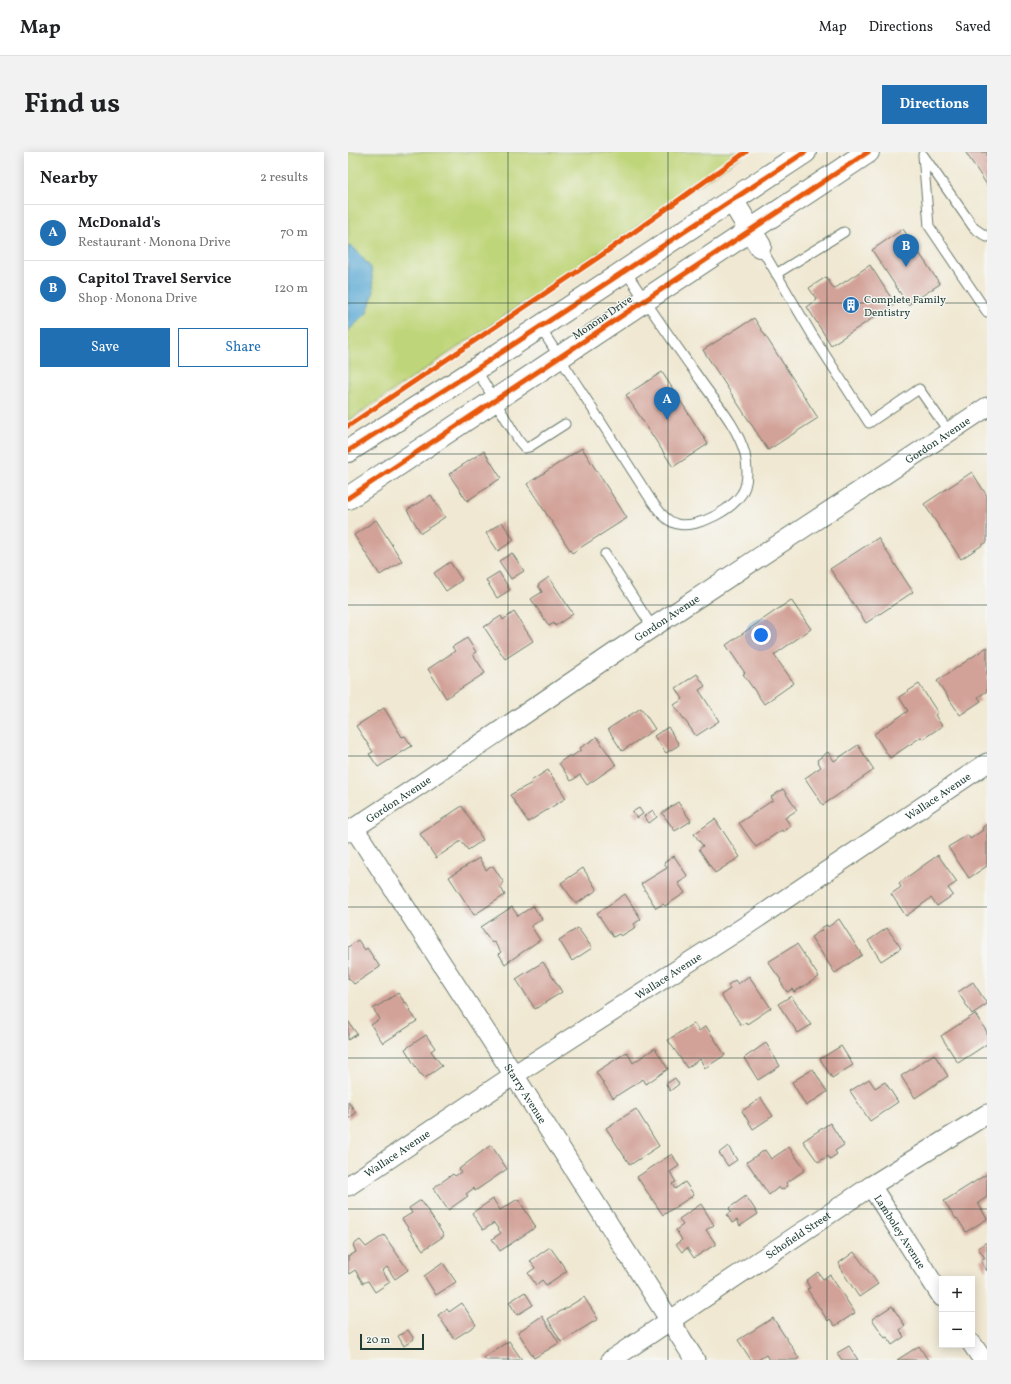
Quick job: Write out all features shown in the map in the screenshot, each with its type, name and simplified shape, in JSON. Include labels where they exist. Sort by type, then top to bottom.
[{"type":"street","points":[[348,451],[476,369],[805,152]]},
{"type":"street","name":"Monona Drive","points":[[348,498],[644,301],[756,238],[868,152]]},
{"type":"street","points":[[732,200],[756,238]]},
{"type":"street","name":"Gordon Avenue","points":[[351,830],[452,765],[653,628],[987,407]]},
{"type":"street","name":"Wallace Avenue","points":[[348,1186],[514,1075],[750,923],[987,763]]},
{"type":"street","name":"Starry Avenue","points":[[351,830],[514,1075],[695,1360]]},
{"type":"street","name":"Schofield Street","points":[[611,1360],[871,1186],[987,1114]]},
{"type":"street","name":"Lamboley Avenue","points":[[871,1186],[939,1292]]},
{"type":"street","points":[[975,1348],[983,1360]]},
{"type":"lane","points":[[922,153],[974,228],[987,237]]},
{"type":"lane","points":[[922,153],[929,226],[987,312]]},
{"type":"lane","points":[[776,274],[844,232]]},
{"type":"lane","points":[[756,238],[813,336],[869,423],[919,389],[949,432]]},
{"type":"lane","points":[[540,327],[651,500],[665,518],[677,524],[693,524],[712,518],[734,503],[745,488],[747,471],[744,454],[735,429],[644,301],[625,270]]},
{"type":"lane","points":[[476,369],[525,448],[529,447],[564,424]]},
{"type":"lane","points":[[605,554],[653,628]]},
{"type":"green space","points":[[348,152],[748,152],[348,421]]},
{"type":"water","points":[[348,246],[354,248],[371,268],[374,292],[367,313],[348,331]]},
{"type":"building","points":[[987,152],[987,185],[966,153]]},
{"type":"building","points":[[903,229],[940,284],[908,305],[872,250]]},
{"type":"building","name":"Complete Family Dentistry","points":[[870,265],[895,304],[831,345],[807,307],[817,300],[809,288],[826,277],[834,289]]},
{"type":"building","points":[[754,318],[818,418],[768,450],[703,350]]},
{"type":"building","points":[[662,372],[708,444],[673,467],[626,395]]},
{"type":"building","points":[[582,448],[627,518],[572,553],[527,484]]},
{"type":"building","points":[[484,451],[501,478],[467,501],[449,474]]},
{"type":"building","points":[[972,472],[987,496],[987,542],[961,559],[924,504]]},
{"type":"building","points":[[431,495],[445,517],[421,533],[407,510]]},
{"type":"building","points":[[376,520],[402,561],[380,575],[354,535]]},
{"type":"building","points":[[502,522],[514,540],[498,551],[486,533]]},
{"type":"building","points":[[878,538],[913,592],[866,623],[830,569]]},
{"type":"building","points":[[512,553],[524,571],[511,579],[499,561]]},
{"type":"building","points":[[450,562],[462,580],[446,591],[434,573]]},
{"type":"building","points":[[499,572],[510,590],[497,598],[486,580]]},
{"type":"building","points":[[549,577],[573,614],[555,626],[554,623],[549,626],[531,599],[542,592],[538,585]]},
{"type":"building","points":[[791,600],[811,629],[774,655],[794,683],[764,704],[743,674],[745,673],[726,645]]},
{"type":"building","points":[[514,612],[533,641],[505,659],[484,627],[501,616],[503,620]]},
{"type":"building","points":[[467,638],[476,652],[473,654],[485,673],[446,698],[428,669],[455,651],[452,647]]},
{"type":"building","points":[[987,647],[987,691],[978,697],[981,701],[960,715],[937,681]]},
{"type":"building","points":[[697,674],[705,686],[699,690],[719,721],[696,736],[674,705],[683,699],[676,688]]},
{"type":"building","points":[[919,684],[938,713],[935,715],[942,726],[923,739],[921,737],[890,758],[874,734],[908,711],[899,697]]},
{"type":"building","points":[[384,708],[402,737],[405,736],[412,746],[378,767],[369,754],[373,752],[356,726]]},
{"type":"building","points":[[641,708],[655,729],[622,751],[608,729]]},
{"type":"building","points":[[668,727],[679,745],[666,753],[654,736]]},
{"type":"building","points":[[597,737],[616,765],[587,785],[580,775],[571,781],[559,763],[570,755],[571,757],[581,750],[580,748]]},
{"type":"building","points":[[858,745],[874,770],[823,805],[805,778],[821,767],[817,760],[828,752],[834,761]]},
{"type":"building","points":[[548,770],[566,798],[528,822],[510,795],[532,783],[531,781]]},
{"type":"building","points":[[783,789],[797,810],[785,818],[791,826],[783,832],[782,830],[756,847],[739,823],[773,800],[771,797]]},
{"type":"building","points":[[678,802],[691,821],[675,831],[662,813]]},
{"type":"building","points":[[462,806],[483,840],[468,850],[461,841],[436,858],[420,834]]},
{"type":"building","points":[[639,808],[643,814],[637,818],[632,812]]},
{"type":"building","points":[[653,810],[657,817],[649,823],[644,816]]},
{"type":"building","points":[[715,819],[740,857],[715,873],[699,849],[703,846],[694,834]]},
{"type":"building","points":[[987,824],[987,866],[969,878],[948,847],[968,835],[970,839],[983,830],[982,828]]},
{"type":"building","points":[[938,855],[957,882],[948,888],[953,895],[937,906],[931,898],[906,916],[891,894],[901,887],[899,883]]},
{"type":"building","points":[[674,856],[688,877],[678,883],[685,893],[665,906],[663,904],[656,908],[641,884],[667,868],[664,863]]},
{"type":"building","points":[[479,858],[486,870],[493,866],[504,883],[500,886],[505,895],[474,915],[449,877]]},
{"type":"building","points":[[583,868],[597,890],[576,904],[561,883]]},
{"type":"building","points":[[625,894],[641,919],[634,924],[636,927],[621,936],[619,934],[613,937],[597,913]]},
{"type":"building","points":[[533,906],[542,919],[531,926],[540,940],[505,964],[499,954],[501,952],[494,942],[492,943],[481,927],[512,907],[518,916]]},
{"type":"building","points":[[839,919],[862,955],[835,973],[811,937],[822,930],[821,928],[827,925],[828,927]]},
{"type":"building","points":[[578,928],[592,948],[572,961],[559,940]]},
{"type":"building","points":[[887,928],[901,948],[881,961],[868,941]]},
{"type":"building","points":[[358,940],[365,950],[367,948],[380,967],[354,984],[349,978],[348,979],[348,947]]},
{"type":"building","points":[[797,944],[819,977],[794,992],[792,989],[787,992],[780,981],[781,980],[768,962]]},
{"type":"building","points":[[543,962],[562,992],[535,1009],[516,979]]},
{"type":"building","points":[[749,976],[771,1008],[747,1024],[746,1022],[741,1025],[721,995],[730,989],[728,985],[735,980],[738,984]]},
{"type":"building","points":[[973,982],[987,1004],[972,1014],[958,992]]},
{"type":"building","points":[[398,993],[405,1003],[406,1002],[410,1009],[409,1010],[417,1021],[383,1043],[371,1025],[380,1019],[373,1009]]},
{"type":"building","points":[[791,996],[811,1025],[798,1033],[778,1004]]},
{"type":"building","points":[[975,1014],[987,1032],[987,1044],[958,1063],[941,1036]]},
{"type":"building","points":[[348,1021],[357,1034],[348,1040]]},
{"type":"building","points":[[694,1023],[699,1031],[706,1026],[725,1055],[705,1068],[700,1059],[687,1068],[668,1040]]},
{"type":"building","points":[[426,1035],[435,1048],[431,1051],[442,1066],[425,1078],[420,1074],[405,1049]]},
{"type":"building","points":[[766,1043],[780,1066],[758,1080],[744,1058]]},
{"type":"building","points":[[841,1046],[853,1065],[832,1078],[820,1059]]},
{"type":"building","points":[[655,1048],[668,1069],[646,1084],[643,1079],[613,1098],[596,1072],[627,1052],[633,1063]]},
{"type":"building","points":[[934,1054],[948,1076],[915,1098],[901,1076]]},
{"type":"building","points":[[813,1069],[827,1092],[806,1106],[792,1082]]},
{"type":"building","points":[[675,1078],[679,1084],[670,1091],[666,1084]]},
{"type":"building","points":[[869,1079],[875,1088],[885,1082],[898,1102],[870,1121],[850,1091]]},
{"type":"building","points":[[761,1098],[773,1116],[753,1129],[742,1111]]},
{"type":"building","points":[[348,1101],[356,1113],[348,1119]]},
{"type":"building","points":[[636,1109],[659,1146],[630,1165],[606,1128]]},
{"type":"building","points":[[830,1123],[844,1145],[835,1151],[837,1154],[830,1159],[828,1156],[818,1162],[803,1141]]},
{"type":"building","points":[[491,1145],[507,1169],[475,1191],[474,1188],[466,1194],[468,1196],[448,1210],[433,1188],[453,1174],[455,1176],[461,1172],[459,1169]]},
{"type":"building","points":[[728,1146],[737,1160],[728,1166],[719,1153]]},
{"type":"building","points":[[789,1147],[805,1170],[786,1183],[788,1186],[781,1190],[779,1187],[769,1195],[747,1162],[765,1150],[771,1159]]},
{"type":"building","points":[[672,1154],[679,1166],[670,1172],[676,1182],[672,1184],[675,1189],[685,1182],[694,1195],[663,1215],[637,1177]]},
{"type":"building","points":[[987,1174],[987,1197],[978,1203],[987,1219],[966,1232],[944,1201]]},
{"type":"building","points":[[746,1196],[758,1214],[740,1226],[737,1220],[732,1223],[727,1215],[731,1212],[729,1208]]},
{"type":"building","points":[[493,1199],[500,1210],[518,1199],[536,1227],[500,1251],[492,1239],[501,1233],[494,1223],[483,1230],[472,1213]]},
{"type":"building","points":[[421,1200],[444,1236],[423,1250],[402,1219],[412,1213],[409,1208]]},
{"type":"building","points":[[701,1204],[714,1225],[706,1230],[716,1244],[694,1258],[687,1248],[682,1252],[676,1244],[682,1240],[676,1230],[683,1225],[679,1219]]},
{"type":"building","points":[[384,1235],[408,1270],[395,1279],[387,1267],[382,1271],[390,1282],[375,1292],[368,1281],[363,1283],[355,1270],[349,1274],[348,1257],[356,1252],[353,1245],[360,1240],[366,1247]]},
{"type":"building","points":[[987,1242],[987,1271],[980,1260],[985,1258],[978,1248]]},
{"type":"building","points":[[550,1247],[567,1271],[546,1285],[542,1280],[536,1285],[528,1273],[535,1268],[530,1261]]},
{"type":"building","points":[[854,1252],[878,1284],[859,1297],[840,1268],[839,1263]]},
{"type":"building","points":[[443,1263],[456,1282],[436,1295],[424,1276]]},
{"type":"building","points":[[818,1272],[823,1279],[830,1275],[855,1313],[835,1326],[830,1319],[828,1321],[807,1289],[810,1288],[806,1281]]},
{"type":"building","points":[[525,1292],[533,1305],[517,1315],[509,1302]]},
{"type":"building","points":[[584,1297],[598,1319],[561,1342],[548,1319]]},
{"type":"building","points":[[462,1303],[476,1325],[454,1339],[438,1315],[447,1309],[449,1312]]},
{"type":"building","points":[[892,1306],[905,1326],[900,1330],[904,1337],[892,1345],[887,1337],[885,1338],[872,1319]]},
{"type":"building","points":[[542,1316],[559,1343],[534,1358],[518,1332]]},
{"type":"building","points":[[773,1318],[799,1358],[796,1360],[769,1360],[766,1355],[758,1360],[751,1360],[738,1340]]},
{"type":"building","points":[[408,1330],[414,1339],[404,1346],[398,1336]]},
{"type":"building","points":[[509,1341],[522,1360],[486,1360],[484,1357]]},
{"type":"building","points":[[849,1346],[858,1360],[842,1360],[837,1353]]},
{"type":"building","points":[[919,1346],[928,1360],[897,1360]]},
{"type":"cycle path","points":[[348,426],[599,257],[746,152]]},
{"type":"cycle path","points":[[348,451],[455,383],[805,152]]},
{"type":"cycle path","points":[[348,498],[868,152]]},
{"type":"place","name":"Capitol Travel Service","points":[[906,267]]},
{"type":"place","name":"Complete Family Dentistry","points":[[851,305]]},
{"type":"place","name":"McDonald's","points":[[667,420]]}]
